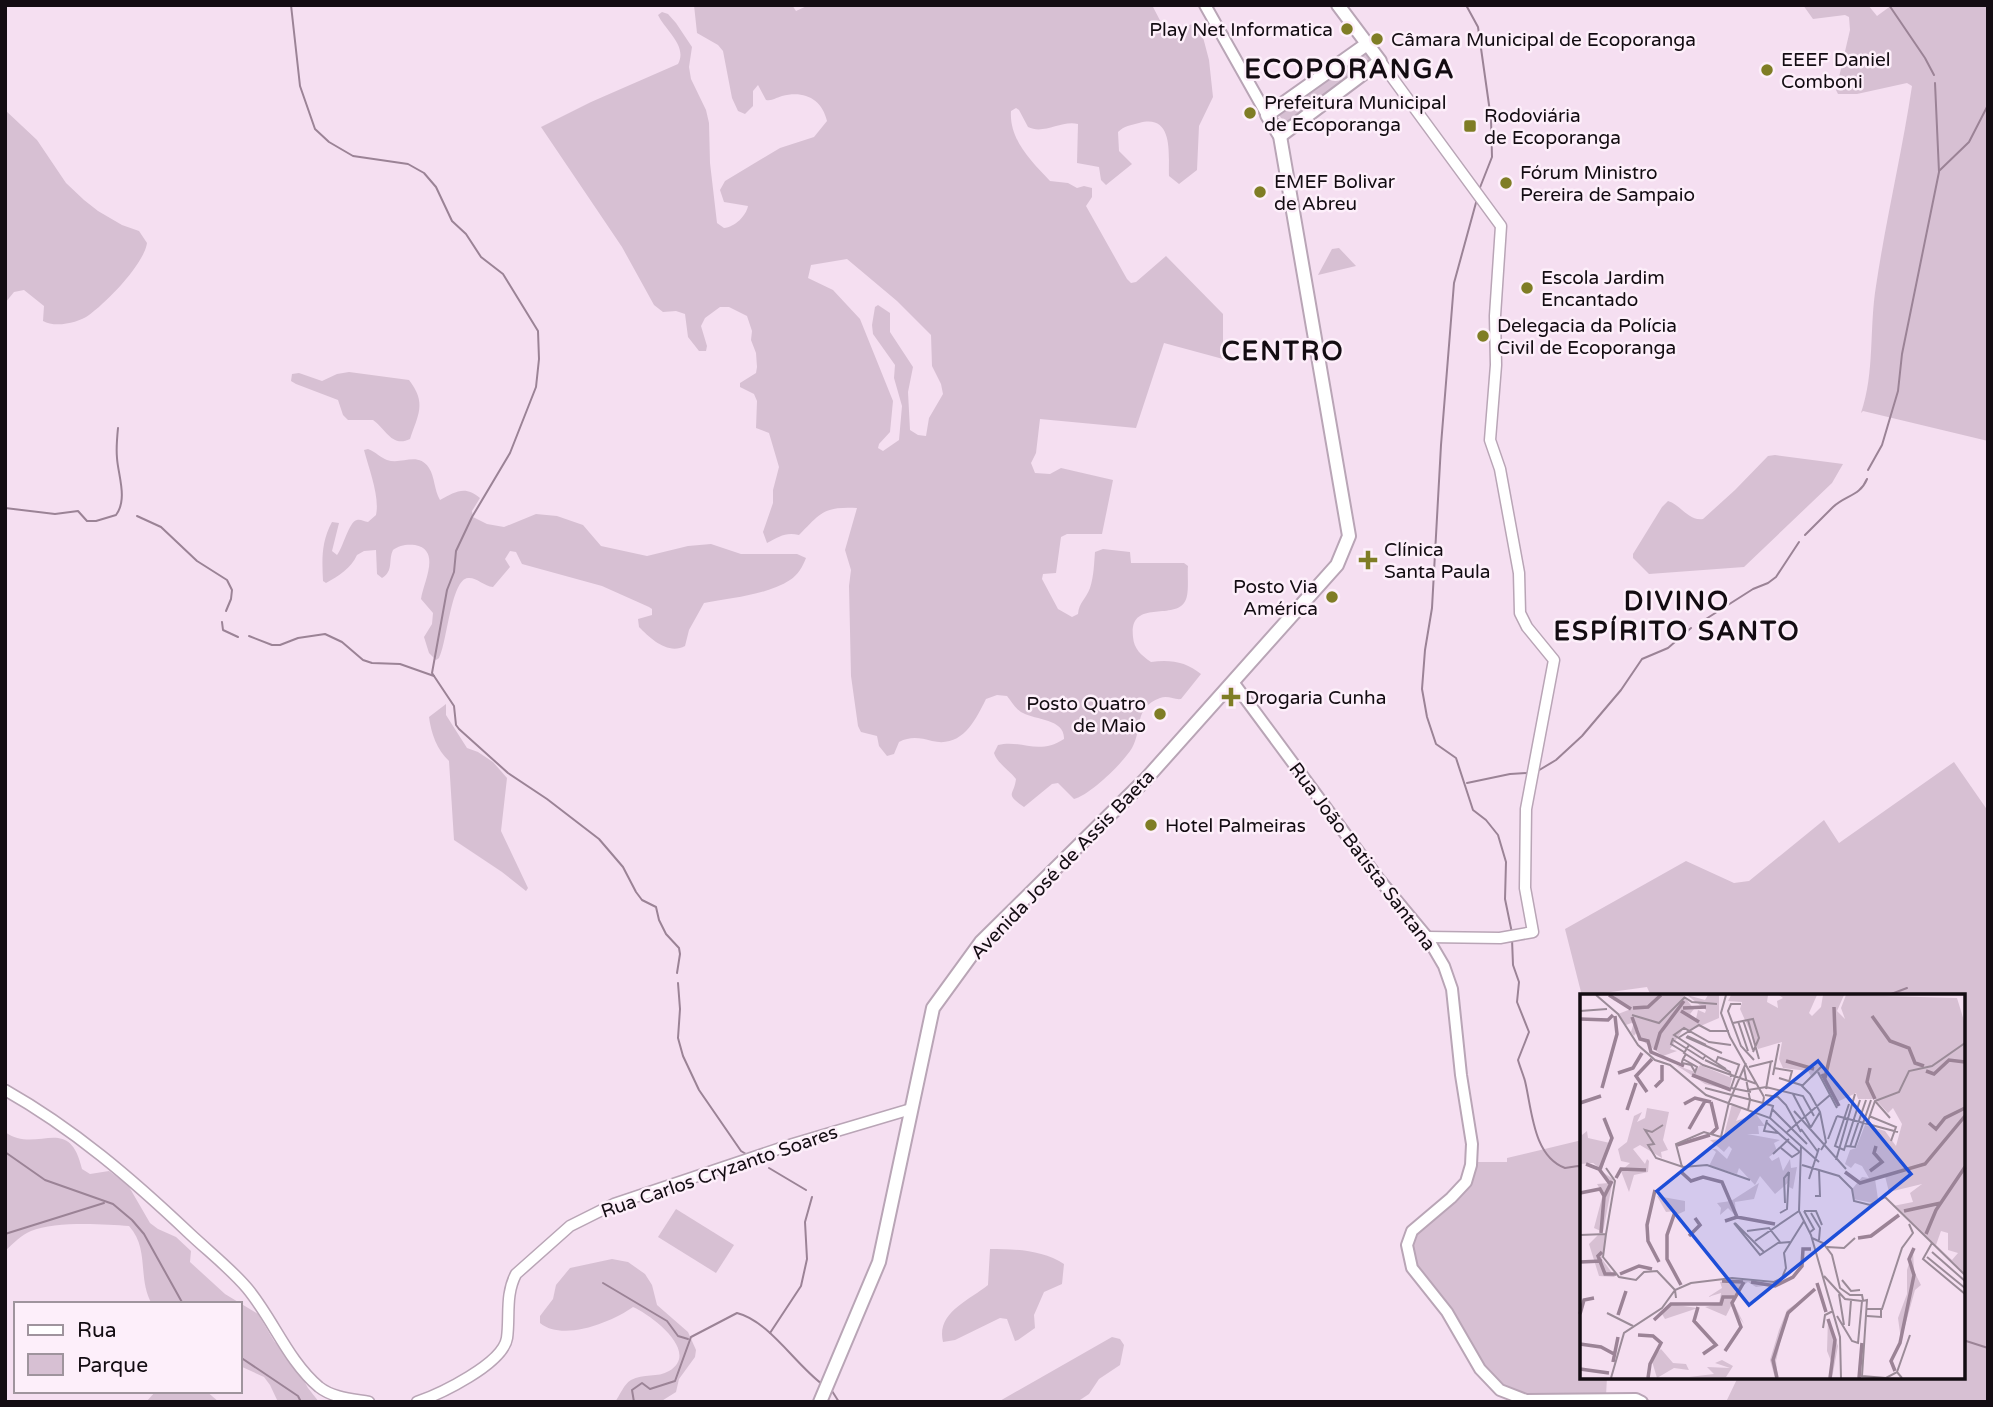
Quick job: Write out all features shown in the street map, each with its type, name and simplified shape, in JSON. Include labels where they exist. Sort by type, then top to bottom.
[{"type":"main road","points":[[1205,5],[1280,136],[1380,61],[1338,5]]},
{"type":"main road","points":[[1267,115],[1367,44]]},
{"type":"main road","name":"Avenida José de Assis Baeta","points":[[821,1399],[880,1262],[933,1008],[981,942],[1146,779],[1337,565],[1344,553],[1349,536],[1280,136]]},
{"type":"main road","name":"Rua João Batista Santana","points":[[1233,682],[1378,878],[1427,937],[1444,966],[1452,989],[1472,1144],[1471,1165],[1466,1182],[1412,1231],[1407,1245],[1412,1268],[1447,1312],[1480,1369],[1500,1390],[1526,1400],[1636,1399],[1642,1402]]},
{"type":"street","points":[[1380,61],[1502,226],[1494,316],[1496,365],[1490,440],[1500,470],[1519,573],[1520,613],[1527,627],[1554,660],[1526,809],[1525,888],[1528,933],[1508,937],[1427,937]]},
{"type":"street","points":[[5,1090],[34,1106],[100,1153],[134,1181],[246,1286],[292,1355],[318,1386],[338,1396],[369,1402]]},
{"type":"street","name":"Rua Carlos Cryzanto Soares","points":[[416,1402],[496,1360],[506,1344],[509,1299],[516,1274],[570,1226],[614,1204],[793,1144],[911,1109]]},
{"type":"green space","points":[[694,5],[792,5],[796,11],[809,5],[1152,5],[1166,32],[1199,22],[1209,60],[1213,97],[1199,126],[1197,170],[1179,184],[1169,176],[1169,148],[1164,130],[1159,124],[1139,123],[1118,132],[1119,151],[1132,164],[1106,185],[1101,180],[1099,167],[1077,163],[1078,124],[1034,129],[1028,127],[1019,110],[1016,108],[1011,111],[1011,122],[1018,141],[1050,181],[1068,183],[1077,188],[1092,188],[1092,197],[1086,206],[1131,283],[1136,282],[1166,256],[1223,314],[1223,359],[1164,343],[1136,428],[1040,419],[1036,453],[1031,463],[1035,473],[1050,474],[1061,468],[1113,480],[1102,534],[1067,534],[1061,537],[1056,573],[1043,574],[1042,579],[1058,609],[1072,617],[1078,614],[1091,583],[1095,552],[1103,549],[1130,552],[1131,563],[1184,563],[1188,566],[1188,591],[1184,603],[1178,608],[1152,612],[1137,618],[1133,637],[1139,651],[1151,662],[1178,662],[1201,674],[1181,699],[1163,697],[1146,707],[1128,754],[1106,778],[1081,796],[1074,799],[1058,783],[1052,784],[1024,807],[1014,799],[1012,794],[1016,779],[996,757],[994,753],[998,745],[1038,747],[1055,744],[1064,739],[1060,727],[1020,711],[1007,696],[997,695],[986,699],[972,724],[952,740],[942,742],[908,739],[899,742],[894,754],[887,756],[879,746],[877,736],[861,732],[851,676],[851,570],[845,550],[857,508],[829,510],[799,535],[786,535],[767,543],[763,532],[773,503],[773,490],[779,467],[769,433],[756,428],[757,401],[754,394],[740,387],[740,383],[756,373],[757,367],[747,316],[729,307],[720,307],[705,318],[701,326],[707,346],[706,351],[699,351],[688,337],[685,314],[676,311],[663,312],[654,305],[622,247],[541,127],[678,64],[678,45],[658,15],[662,12],[668,14],[692,47],[689,67],[691,79],[706,110],[709,123],[710,163],[717,223],[724,228],[732,226],[742,217],[748,206],[724,202],[720,190],[725,181],[780,148],[814,137],[827,121],[821,107],[811,98],[790,94],[766,100],[758,85],[753,91],[753,106],[745,114],[738,111],[732,98],[723,51],[697,33]],"holes":[[[847,259],[897,301],[931,335],[932,366],[943,394],[929,418],[926,436],[910,430],[908,392],[913,367],[890,332],[890,313],[878,305],[875,307],[873,334],[895,365],[894,378],[902,406],[899,440],[883,451],[878,448],[890,432],[893,401],[860,319],[833,290],[808,278],[811,265]]]},
{"type":"green space","points":[[1803,5],[1868,5],[1877,16],[1892,5],[1988,5],[1988,441],[1863,411],[1861,413],[1870,366],[1876,286],[1912,86],[1907,83],[1857,94],[1838,94],[1836,90],[1850,30],[1849,17],[1845,15],[1813,19]]},
{"type":"green space","points":[[1364,52],[1372,63],[1287,126],[1279,115]]},
{"type":"green space","points":[[5,110],[37,140],[66,183],[84,200],[122,225],[139,231],[147,243],[139,261],[124,282],[97,309],[79,320],[66,324],[43,321],[44,306],[24,290],[14,292],[5,303]]},
{"type":"green space","points":[[1339,248],[1356,266],[1318,275],[1332,249]]},
{"type":"green space","points":[[349,372],[409,380],[415,388],[419,402],[418,416],[410,439],[394,439],[373,420],[348,420],[343,415],[338,400],[291,381],[292,374],[299,373],[322,381]]},
{"type":"green space","points":[[368,449],[387,460],[415,459],[425,463],[431,472],[440,500],[460,491],[475,494],[480,498],[472,511],[473,517],[487,524],[504,527],[536,514],[557,516],[583,525],[601,546],[647,556],[688,546],[711,544],[741,554],[797,554],[806,558],[795,576],[781,585],[748,595],[704,603],[689,630],[685,646],[672,649],[654,641],[639,627],[638,619],[652,615],[652,609],[649,607],[602,586],[522,564],[516,552],[510,551],[505,559],[510,567],[493,587],[471,578],[462,581],[453,600],[442,651],[436,660],[429,653],[424,637],[432,624],[433,613],[421,599],[429,568],[428,553],[423,548],[406,545],[393,550],[389,569],[382,578],[377,574],[376,550],[364,551],[340,574],[326,583],[323,581],[324,544],[332,522],[339,523],[332,551],[337,555],[354,522],[368,522],[376,515],[375,492],[364,450]]},
{"type":"green space","points":[[1768,456],[1843,464],[1832,483],[1744,567],[1649,574],[1633,558],[1668,501],[1693,518],[1703,519]]},
{"type":"green space","points":[[446,704],[446,715],[467,748],[493,762],[507,778],[501,831],[528,888],[526,891],[454,840],[449,761],[435,741],[429,717]]},
{"type":"green space","points":[[1954,762],[1988,811],[1988,1402],[1726,1402],[1737,1379],[1965,1379],[1965,994],[1650,994],[1647,987],[1581,994],[1565,929],[1686,861],[1734,883],[1749,881],[1824,820],[1839,843]]},
{"type":"green space","points":[[5,1132],[17,1138],[60,1138],[69,1142],[82,1169],[90,1174],[109,1171],[128,1185],[150,1223],[176,1237],[191,1251],[190,1262],[225,1294],[238,1302],[151,1302],[145,1284],[142,1254],[129,1226],[79,1224],[41,1228],[24,1235],[5,1251]]},
{"type":"green space","points":[[1580,1140],[1580,1379],[1607,1379],[1606,1396],[1533,1396],[1518,1393],[1500,1384],[1492,1378],[1416,1273],[1411,1238],[1463,1193],[1469,1185],[1476,1162],[1507,1162],[1507,1158]]},
{"type":"green space","points":[[676,1209],[734,1245],[716,1273],[658,1237]]},
{"type":"green space","points":[[990,1249],[1028,1251],[1056,1259],[1064,1264],[1062,1284],[1044,1292],[1034,1315],[1035,1328],[1018,1340],[1015,1341],[1007,1319],[1000,1318],[955,1340],[943,1342],[944,1323],[949,1315],[988,1285]]},
{"type":"green space","points":[[612,1259],[628,1262],[645,1274],[652,1285],[657,1305],[688,1332],[696,1350],[695,1357],[679,1379],[676,1392],[660,1402],[615,1402],[631,1380],[665,1373],[677,1363],[679,1354],[670,1335],[641,1311],[633,1307],[613,1319],[574,1330],[561,1331],[540,1323],[540,1316],[553,1299],[556,1285],[570,1268]]},
{"type":"green space","points":[[242,1304],[258,1314],[274,1341],[297,1368],[319,1402],[278,1402],[264,1377],[242,1367]]},
{"type":"green space","points":[[1112,1337],[1120,1339],[1124,1345],[1120,1365],[1099,1379],[1089,1394],[1077,1402],[998,1402]]},
{"type":"green space","points":[[154,1393],[208,1393],[219,1402],[146,1402]]},
{"type":"waterway","points":[[291,5],[300,86],[315,129],[329,142],[353,156],[408,164],[424,173],[436,187],[452,221],[466,234],[481,257],[503,274],[538,331],[536,387],[510,453],[472,517],[456,551],[432,673],[454,706],[459,729],[508,773],[599,839],[623,867],[642,900],[656,907],[666,934],[679,948],[677,973]]},
{"type":"waterway","points":[[1466,5],[1478,27],[1491,119],[1492,157],[1479,190]]},
{"type":"waterway","points":[[1889,5],[1934,75]]},
{"type":"waterway","points":[[1868,470],[1882,445],[1898,391],[1902,354],[1939,172],[1935,83]]},
{"type":"waterway","points":[[1939,171],[1969,142],[1988,105]]},
{"type":"waterway","points":[[1477,199],[1454,283],[1432,608],[1422,689],[1436,744],[1456,758],[1473,810],[1486,820],[1498,835],[1506,862],[1505,899],[1512,933]]},
{"type":"waterway","points":[[5,508],[55,514],[78,511],[87,521],[116,515],[120,509],[122,494],[117,454],[118,428]]},
{"type":"waterway","points":[[1805,535],[1833,507],[1861,489],[1867,479]]},
{"type":"waterway","points":[[137,516],[161,527],[197,561],[227,580],[232,590],[226,611]]},
{"type":"waterway","points":[[1698,624],[1776,577],[1799,542]]},
{"type":"waterway","points":[[222,622],[223,630],[238,637]]},
{"type":"waterway","points":[[1536,772],[1556,760],[1582,736],[1621,690],[1642,659],[1668,648],[1691,628]]},
{"type":"waterway","points":[[249,636],[272,645],[280,645],[298,638],[325,634],[342,642],[363,660],[400,664],[434,676]]},
{"type":"waterway","points":[[1467,783],[1527,773]]},
{"type":"waterway","points":[[1512,939],[1513,965],[1519,982],[1517,1002],[1529,1032],[1518,1060],[1532,1118],[1540,1143],[1554,1162],[1565,1168],[1580,1166]]},
{"type":"waterway","points":[[678,983],[678,1038],[683,1056],[699,1090],[741,1151],[746,1154]]},
{"type":"waterway","points":[[1891,994],[1907,988]]},
{"type":"waterway","points":[[5,1152],[45,1180],[113,1204],[132,1220],[144,1234],[182,1302]]},
{"type":"waterway","points":[[769,1168],[806,1190]]},
{"type":"waterway","points":[[770,1333],[801,1286],[807,1259],[805,1222],[812,1197]]},
{"type":"waterway","points":[[5,1234],[104,1203]]},
{"type":"waterway","points":[[603,1283],[667,1321],[678,1336],[688,1339]]},
{"type":"waterway","points":[[634,1402],[632,1390],[642,1383],[650,1389],[675,1381],[691,1337],[737,1313],[771,1334],[822,1384]]},
{"type":"waterway","points":[[1965,1341],[1988,1348]]},
{"type":"waterway","points":[[242,1358],[298,1396],[301,1402]]},
{"type":"waterway","points":[[832,1391],[839,1402]]},
{"type":"place","name":"Play Net Informatica","points":[[1347,29]]},
{"type":"place","name":"Câmara Municipal de Ecoporanga","points":[[1377,39]]},
{"type":"place","name":"EEEF Daniel Comboni","points":[[1767,70]]},
{"type":"place","name":"Prefeitura Municipal de Ecoporanga","points":[[1250,113]]},
{"type":"place","name":"Rodoviária de Ecoporanga","points":[[1470,126]]},
{"type":"place","name":"Fórum Ministro Pereira de Sampaio","points":[[1506,183]]},
{"type":"place","name":"EMEF Bolivar de Abreu","points":[[1260,192]]},
{"type":"place","name":"Escola Jardim Encantado","points":[[1527,288]]},
{"type":"place","name":"Delegacia da Polícia Civil de Ecoporanga","points":[[1483,336]]},
{"type":"place","name":"Clínica Santa Paula","points":[[1368,560]]},
{"type":"place","name":"Posto Via América","points":[[1332,597]]},
{"type":"place","name":"Drogaria Cunha","points":[[1231,697]]},
{"type":"place","name":"Posto Quatro de Maio","points":[[1160,714]]},
{"type":"place","name":"Hotel Palmeiras","points":[[1151,825]]},
{"type":"district","name":"ECOPORANGA","points":[[1350,69]]},
{"type":"district","name":"CENTRO","points":[[1283,351]]},
{"type":"district","name":"DIVINO ESPÍRITO SANTO","points":[[1677,616]]}]
